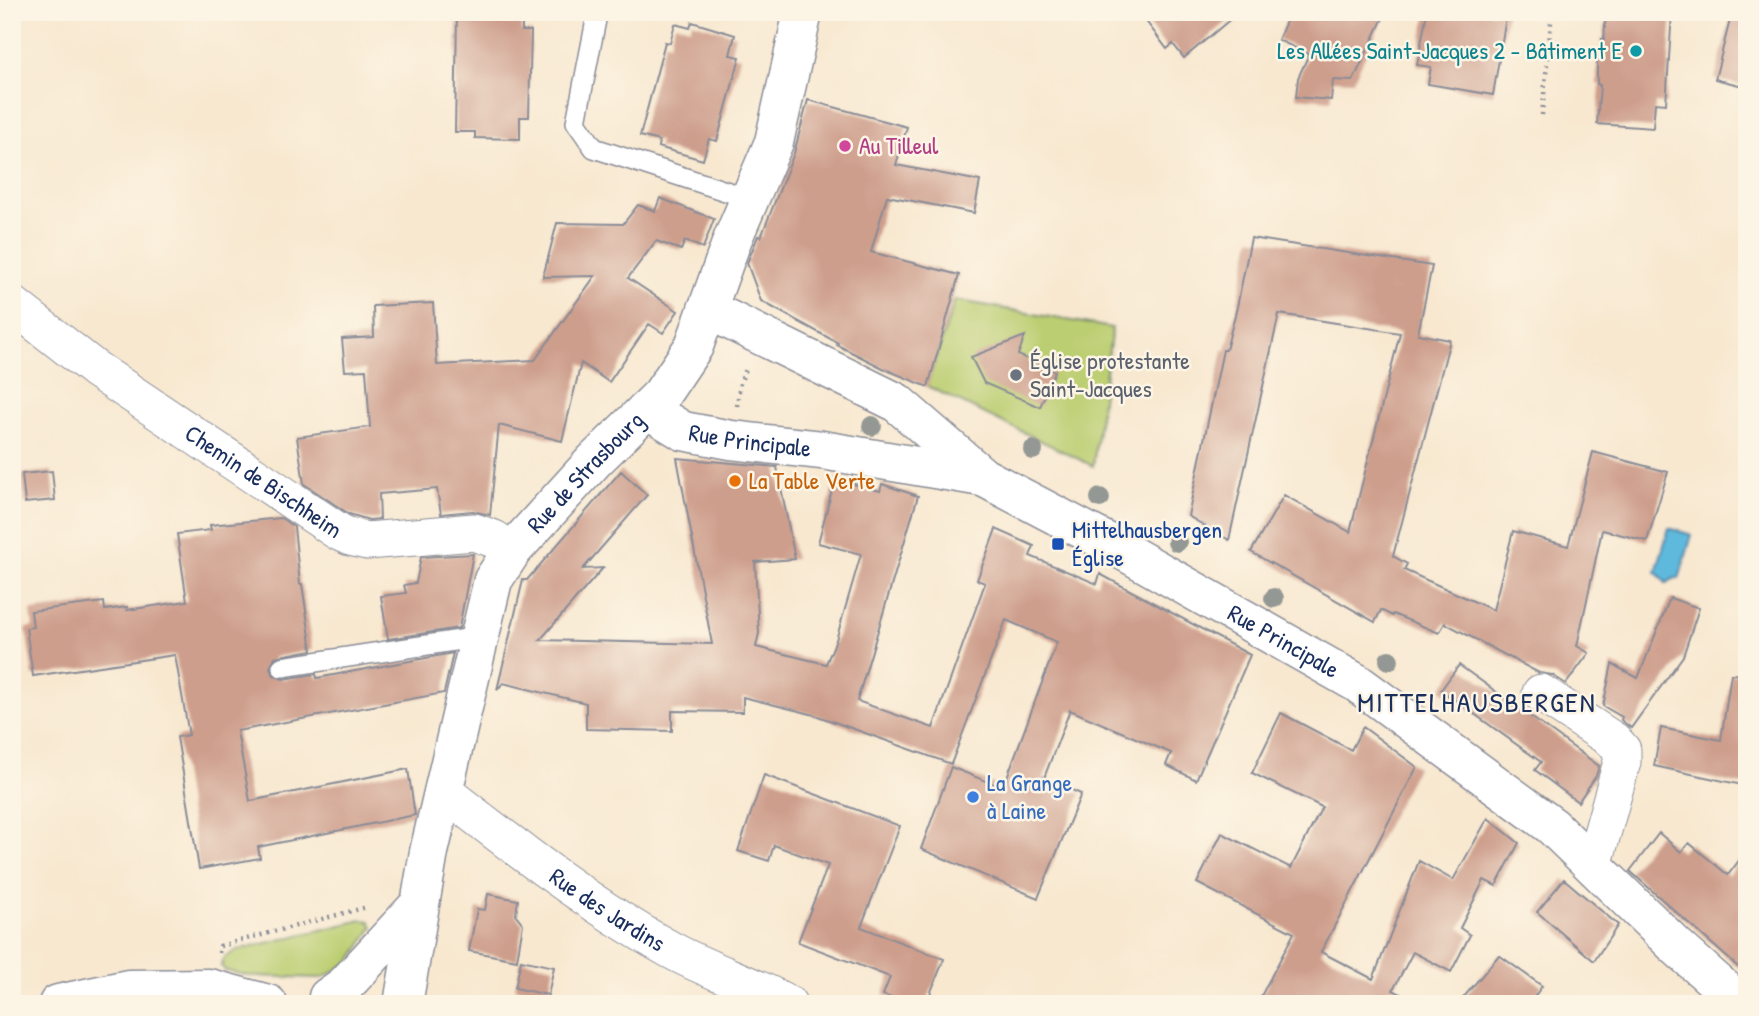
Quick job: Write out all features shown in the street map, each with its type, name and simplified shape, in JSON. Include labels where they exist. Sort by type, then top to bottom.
[{"type":"street","name":"Rue de Strasbourg","points":[[403,1004],[419,905],[443,791],[493,580],[512,551],[594,461],[647,409],[694,346],[774,142],[805,12]]},
{"type":"street","name":"Chemin de Bischheim","points":[[12,304],[27,330],[95,369],[339,532],[367,541],[474,532],[512,551]]},
{"type":"street","name":"Rue Principale","points":[[707,309],[895,402],[983,477],[1122,550],[1357,683],[1552,826],[1741,1004]]},
{"type":"street","name":"Rue Principale","points":[[647,409],[683,431],[731,440],[822,450],[983,477]]},
{"type":"street","points":[[1541,693],[1614,741],[1622,750],[1622,762],[1593,866]]},
{"type":"street","name":"Rue des Jardins","points":[[443,791],[540,865],[630,925],[686,958],[788,1004]]},
{"type":"street","points":[[288,1004],[311,997],[341,1000],[345,985],[419,905]]},
{"type":"street","points":[[58,1004],[128,989],[209,988],[268,1004]]},
{"type":"lane","points":[[597,15],[576,122],[594,148],[750,199]]},
{"type":"lane","points":[[282,667],[480,637]]},
{"type":"path","points":[[1542,115],[1552,12]]},
{"type":"path","points":[[731,440],[740,383],[762,335]]},
{"type":"path","points":[[218,955],[220,946],[377,904]]},
{"type":"green space","points":[[955,300],[1112,328],[1093,466],[927,386]]},
{"type":"green space","points":[[362,920],[370,921],[373,927],[350,962],[322,978],[250,976],[226,971],[221,966],[224,958],[238,950]]},
{"type":"water","points":[[1669,528],[1692,535],[1679,579],[1675,578],[1666,583],[1656,572]]},
{"type":"building","points":[[522,12],[522,31],[531,31],[529,117],[520,117],[520,139],[475,138],[475,132],[455,132],[457,14]]},
{"type":"building","points":[[1139,12],[1239,12],[1184,58],[1173,44],[1167,49]]},
{"type":"building","points":[[1290,12],[1386,12],[1353,81],[1333,80],[1331,100],[1296,97],[1298,78],[1309,54],[1278,40]]},
{"type":"building","points":[[1427,12],[1507,12],[1493,95],[1428,84],[1431,67],[1417,65]]},
{"type":"building","name":"Les Allées Saint-Jacques 2 - Bâtiment E","points":[[1606,12],[1672,12],[1666,104],[1655,103],[1653,128],[1597,124],[1600,85],[1597,84],[1597,57],[1599,58],[1604,39]]},
{"type":"building","points":[[1732,12],[1747,12],[1747,87],[1715,79]]},
{"type":"building","points":[[692,22],[735,35],[730,55],[740,57],[717,141],[709,139],[703,160],[658,147],[659,141],[640,136],[665,42],[670,43],[675,24],[690,28]]},
{"type":"building","points":[[808,100],[907,127],[896,165],[980,181],[974,213],[887,196],[871,252],[959,275],[928,387],[837,345],[838,343],[761,301],[747,263],[758,236],[761,237],[794,153]]},
{"type":"building","points":[[660,198],[714,219],[703,248],[685,241],[681,250],[656,241],[628,278],[678,311],[663,333],[649,324],[609,382],[581,363],[562,441],[499,425],[490,515],[473,511],[441,514],[437,489],[379,494],[380,519],[369,520],[349,514],[304,484],[297,437],[370,427],[366,370],[345,371],[342,339],[374,337],[373,306],[433,303],[437,365],[535,360],[595,276],[543,277],[557,223],[623,224],[638,205],[655,211]]},
{"type":"building","points":[[1251,238],[1432,266],[1418,334],[1450,340],[1393,556],[1407,564],[1404,570],[1493,610],[1513,531],[1568,546],[1593,452],[1668,472],[1647,541],[1602,530],[1577,646],[1589,653],[1566,684],[1552,675],[1539,673],[1445,623],[1439,633],[1381,610],[1375,622],[1251,552],[1284,495],[1350,532],[1400,333],[1279,314],[1229,540],[1188,516],[1223,350],[1226,350],[1237,307]]},
{"type":"building","name":"Église protestante Saint-Jacques","points":[[1025,336],[1018,355],[1055,371],[1040,407],[984,383],[971,357]]},
{"type":"building","points":[[677,458],[777,467],[795,559],[755,562],[759,633],[756,647],[826,664],[836,640],[861,554],[818,543],[835,479],[880,491],[882,484],[918,496],[857,701],[933,728],[985,583],[977,580],[996,529],[1034,546],[1030,556],[1097,584],[1100,574],[1250,655],[1196,780],[1166,765],[1171,753],[1070,710],[1044,778],[1081,794],[1038,898],[921,849],[951,767],[1003,788],[1057,642],[1006,620],[951,764],[815,715],[743,697],[743,712],[672,711],[672,731],[586,729],[586,703],[503,683],[497,690],[523,580],[527,580],[621,471],[647,495],[583,569],[603,568],[540,640],[712,644]]},
{"type":"building","points":[[52,471],[55,500],[25,503],[22,474]]},
{"type":"building","points":[[281,518],[294,527],[300,584],[312,650],[275,657],[270,668],[273,675],[283,679],[316,674],[317,678],[453,653],[444,693],[237,731],[250,801],[408,769],[415,815],[258,847],[260,858],[199,869],[177,737],[189,735],[175,655],[33,676],[26,628],[33,627],[31,611],[104,602],[105,610],[127,607],[127,610],[187,601],[177,534],[211,530],[210,525]]},
{"type":"building","points":[[473,554],[459,628],[388,639],[381,596],[406,593],[404,585],[416,583],[421,557]]},
{"type":"building","points":[[1670,598],[1699,608],[1683,656],[1631,728],[1621,720],[1622,717],[1603,706],[1612,664],[1638,678]]},
{"type":"building","points":[[1459,665],[1599,766],[1596,776],[1578,802],[1535,770],[1541,762],[1441,690]]},
{"type":"building","points":[[1731,674],[1747,675],[1747,786],[1654,766],[1661,728],[1721,740]]},
{"type":"building","points":[[1281,713],[1351,750],[1363,727],[1417,767],[1321,952],[1373,979],[1419,861],[1453,880],[1488,818],[1519,843],[1496,886],[1484,880],[1460,928],[1470,935],[1451,972],[1413,952],[1393,990],[1420,1004],[1276,1004],[1261,996],[1294,933],[1197,883],[1222,833],[1291,868],[1322,807],[1252,773]]},
{"type":"building","points":[[764,775],[900,826],[861,927],[944,959],[926,1004],[907,1004],[883,995],[890,977],[798,942],[828,865],[774,845],[769,861],[738,851]]},
{"type":"building","points":[[1659,833],[1681,852],[1689,843],[1728,875],[1747,850],[1747,975],[1630,871]]},
{"type":"building","points":[[1564,879],[1618,925],[1594,961],[1537,912]]},
{"type":"building","points":[[488,894],[518,900],[516,915],[523,924],[517,960],[469,951],[477,909],[485,910]]},
{"type":"building","points":[[1499,955],[1542,986],[1529,1004],[1458,1004]]},
{"type":"building","points":[[521,960],[554,967],[548,995],[515,988]]},
{"type":"place","name":"Les Allées Saint-Jacques 2 - Bâtiment E","points":[[1636,51]]},
{"type":"place","name":"Au Tilleul","points":[[845,146]]},
{"type":"place","name":"Église protestante Saint-Jacques","points":[[1016,375]]},
{"type":"place","name":"La Table Verte","points":[[735,481]]},
{"type":"place","name":"Mittelhausbergen Église","points":[[1058,544]]},
{"type":"place","name":"La Grange à Laine","points":[[973,797]]},
{"type":"district","name":"MITTELHAUSBERGEN","points":[[1477,702]]}]
